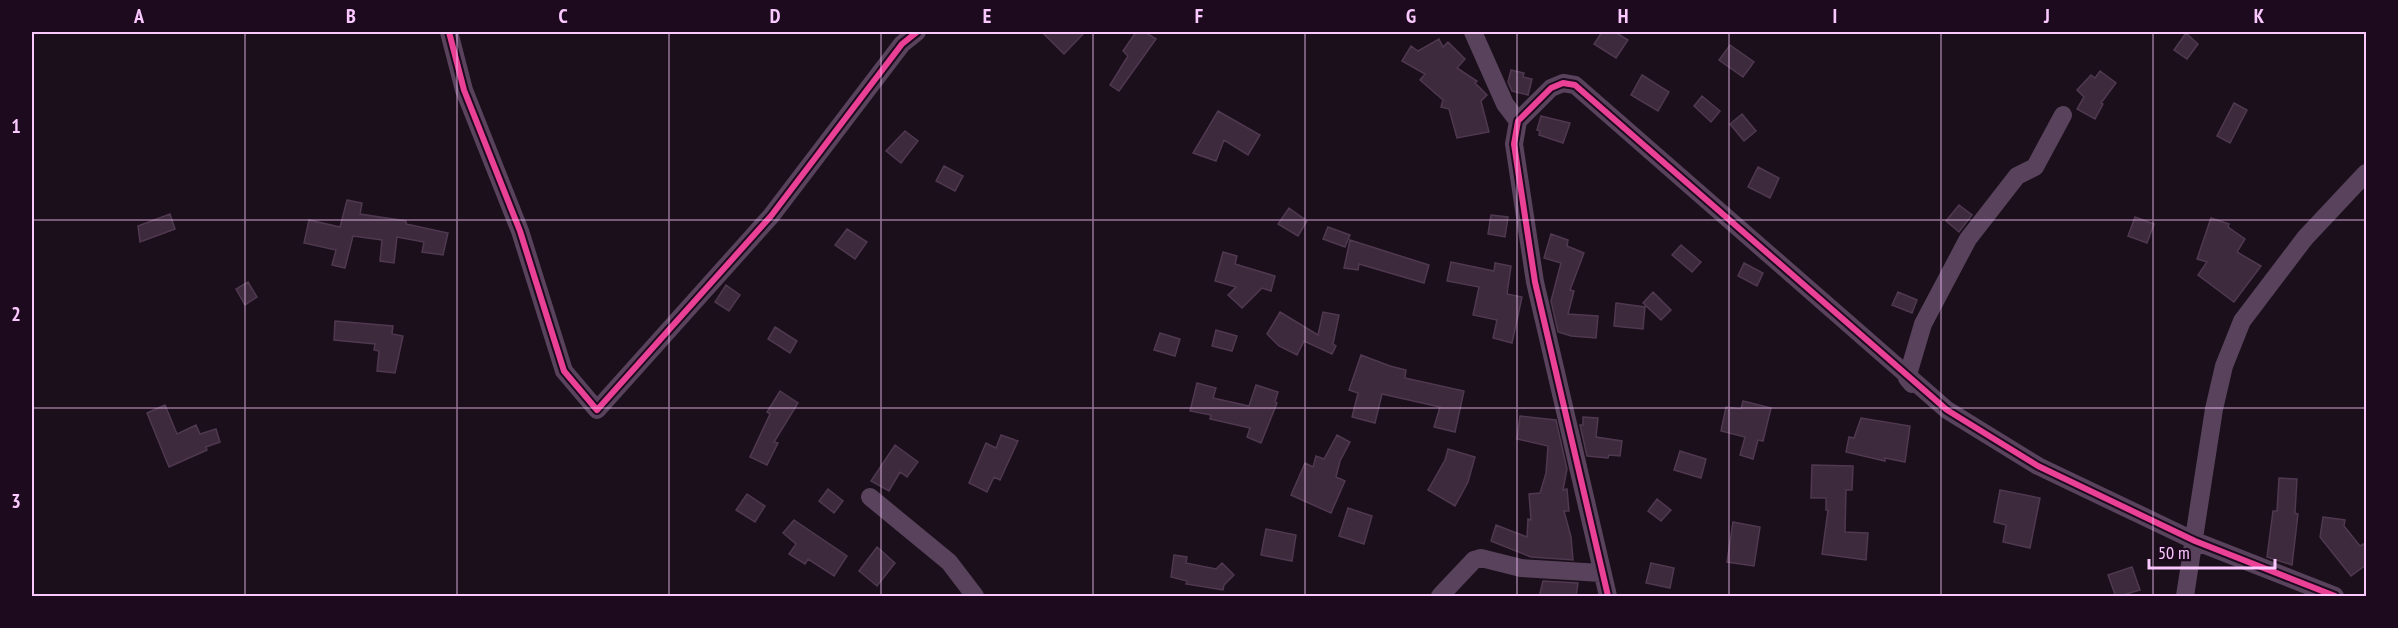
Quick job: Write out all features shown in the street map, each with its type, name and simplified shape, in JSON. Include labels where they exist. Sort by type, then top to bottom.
[{"type":"street","points":[[449,32],[464,90],[520,231],[564,371],[597,410],[771,216],[902,44],[917,32]]},
{"type":"street","points":[[1473,32],[1505,104],[1518,121]]},
{"type":"street","points":[[1608,597],[1535,282],[1514,144],[1518,121],[1551,88],[1563,83],[1575,85],[1947,410],[2038,466],[2195,541],[2314,593],[2335,597]]},
{"type":"street","points":[[1932,408],[1907,378],[1923,324],[1968,239],[2017,176],[2035,167],[2063,115]]},
{"type":"street","points":[[2186,597],[2214,409],[2224,366],[2242,321],[2305,238],[2367,173]]},
{"type":"street","points":[[870,498],[949,562],[975,597]]},
{"type":"street","points":[[1440,597],[1474,560],[1481,558],[1521,567],[1601,573]]},
{"type":"building","points":[[1042,32],[1085,32],[1064,54]]},
{"type":"building","points":[[1136,32],[1145,32],[1156,39],[1119,91],[1110,85],[1128,56],[1123,51]]},
{"type":"building","points":[[1602,32],[1615,32],[1628,40],[1616,58],[1594,44]]},
{"type":"building","points":[[2186,33],[2198,44],[2187,59],[2174,50]]},
{"type":"building","points":[[1439,39],[1443,47],[1448,42],[1465,59],[1457,68],[1477,81],[1475,83],[1487,95],[1481,101],[1489,132],[1457,138],[1449,109],[1441,107],[1443,100],[1420,80],[1425,74],[1402,61],[1411,46],[1418,51]]},
{"type":"building","points":[[1730,45],[1754,62],[1743,77],[1719,60]]},
{"type":"building","points":[[1511,70],[1524,73],[1523,77],[1532,79],[1528,95],[1512,91],[1508,82]]},
{"type":"building","points":[[2100,71],[2116,83],[2101,103],[2103,104],[2095,119],[2077,109],[2084,97],[2077,90],[2091,75],[2095,78]]},
{"type":"building","points":[[1642,75],[1669,92],[1658,111],[1631,95]]},
{"type":"building","points":[[1702,96],[1720,111],[1711,122],[1694,106]]},
{"type":"building","points":[[2234,103],[2247,110],[2230,143],[2217,136]]},
{"type":"building","points":[[1218,111],[1260,135],[1248,155],[1224,140],[1216,161],[1193,153]]},
{"type":"building","points":[[1742,114],[1756,131],[1744,141],[1730,124]]},
{"type":"building","points":[[1541,116],[1570,123],[1563,143],[1539,135],[1540,131],[1537,130]]},
{"type":"building","points":[[905,131],[918,141],[901,163],[886,151]]},
{"type":"building","points":[[944,166],[963,176],[955,191],[936,181]]},
{"type":"building","points":[[1758,167],[1779,178],[1770,198],[1748,187]]},
{"type":"building","points":[[347,200],[362,203],[360,214],[406,221],[406,224],[448,233],[443,255],[422,252],[424,242],[397,237],[394,263],[380,261],[382,240],[353,236],[345,268],[332,265],[336,250],[304,243],[309,220],[340,227]]},
{"type":"building","points":[[1959,205],[1972,215],[1959,232],[1946,221]]},
{"type":"building","points":[[1289,208],[1307,221],[1298,236],[1278,224]]},
{"type":"building","points":[[170,214],[175,229],[140,242],[138,226]]},
{"type":"building","points":[[1491,215],[1508,217],[1505,237],[1488,234]]},
{"type":"building","points":[[2135,217],[2154,224],[2147,243],[2128,236]]},
{"type":"building","points":[[2211,218],[2229,224],[2228,227],[2245,239],[2237,252],[2261,266],[2234,302],[2198,275],[2207,262],[2197,259]]},
{"type":"building","points":[[1328,227],[1350,235],[1345,247],[1323,239]]},
{"type":"building","points":[[847,229],[867,242],[855,259],[835,245]]},
{"type":"building","points":[[1551,234],[1568,240],[1567,246],[1584,253],[1570,290],[1574,291],[1568,314],[1598,316],[1596,338],[1571,336],[1558,332],[1551,301],[1561,263],[1544,258]]},
{"type":"building","points":[[1350,240],[1429,265],[1424,283],[1359,264],[1358,270],[1344,268]]},
{"type":"building","points":[[1681,245],[1701,262],[1692,272],[1672,255]]},
{"type":"building","points":[[1223,252],[1237,256],[1235,264],[1275,276],[1271,291],[1262,288],[1242,308],[1228,295],[1236,287],[1215,281]]},
{"type":"building","points":[[1451,262],[1494,271],[1495,263],[1511,266],[1507,294],[1522,297],[1512,343],[1493,338],[1497,320],[1473,315],[1479,287],[1447,281]]},
{"type":"building","points":[[1744,263],[1763,273],[1757,286],[1738,276]]},
{"type":"building","points":[[248,282],[257,297],[245,305],[236,289]]},
{"type":"building","points":[[726,285],[740,295],[729,311],[715,302]]},
{"type":"building","points":[[1653,292],[1671,310],[1661,320],[1643,303]]},
{"type":"building","points":[[1898,292],[1917,300],[1912,313],[1892,305]]},
{"type":"building","points":[[1616,303],[1645,307],[1643,329],[1614,326]]},
{"type":"building","points":[[1280,312],[1318,335],[1323,312],[1339,315],[1333,344],[1336,346],[1332,354],[1304,341],[1297,355],[1279,346],[1267,334]]},
{"type":"building","points":[[335,321],[393,326],[392,334],[403,336],[395,373],[377,371],[379,351],[374,350],[375,344],[334,340]]},
{"type":"building","points":[[775,327],[797,341],[790,353],[768,339]]},
{"type":"building","points":[[1216,330],[1237,336],[1232,351],[1212,346]]},
{"type":"building","points":[[1160,333],[1180,339],[1175,356],[1154,350]]},
{"type":"building","points":[[1361,355],[1406,370],[1405,378],[1464,391],[1455,432],[1434,427],[1440,407],[1382,394],[1375,423],[1352,417],[1358,393],[1349,390]]},
{"type":"building","points":[[1197,383],[1216,388],[1213,398],[1249,406],[1256,385],[1278,392],[1275,402],[1277,403],[1261,443],[1247,437],[1250,428],[1210,419],[1211,415],[1190,411]]},
{"type":"building","points":[[780,391],[798,403],[774,442],[778,443],[767,465],[750,457],[770,414],[767,412]]},
{"type":"building","points":[[1743,401],[1771,408],[1763,441],[1758,440],[1753,459],[1740,455],[1745,437],[1721,431],[1726,407],[1741,409]]},
{"type":"building","points":[[165,405],[177,434],[196,425],[200,434],[216,429],[220,442],[169,467],[147,413]]},
{"type":"building","points":[[1520,416],[1556,420],[1567,469],[1563,490],[1567,489],[1569,511],[1564,511],[1571,537],[1573,560],[1531,557],[1491,541],[1496,525],[1527,537],[1528,519],[1531,520],[1529,494],[1540,493],[1546,473],[1548,446],[1517,439]]},
{"type":"building","points":[[1583,417],[1598,418],[1596,437],[1622,441],[1620,456],[1609,455],[1608,458],[1587,456],[1580,425],[1583,425]]},
{"type":"building","points":[[1861,418],[1910,426],[1905,462],[1885,458],[1885,461],[1846,452],[1849,437],[1854,438]]},
{"type":"building","points":[[1001,435],[1018,441],[1000,480],[994,477],[987,492],[969,483],[986,443],[996,448]]},
{"type":"building","points":[[1337,435],[1350,442],[1340,461],[1336,477],[1345,481],[1331,513],[1291,495],[1305,463],[1313,467],[1316,456],[1324,459]]},
{"type":"building","points":[[895,445],[918,462],[907,477],[900,472],[889,491],[871,481]]},
{"type":"building","points":[[1448,449],[1475,457],[1468,482],[1455,506],[1428,490],[1445,460]]},
{"type":"building","points":[[1680,451],[1706,459],[1701,478],[1674,470]]},
{"type":"building","points":[[1812,465],[1853,466],[1852,490],[1846,490],[1845,532],[1868,533],[1866,560],[1822,554],[1828,510],[1826,510],[1826,498],[1811,498]]},
{"type":"building","points":[[2279,478],[2297,479],[2295,513],[2298,514],[2292,565],[2267,557],[2273,511],[2277,511]]},
{"type":"building","points":[[828,489],[843,501],[834,513],[819,501]]},
{"type":"building","points":[[2000,490],[2040,498],[2030,548],[2003,542],[2006,525],[1994,522]]},
{"type":"building","points":[[747,494],[765,506],[755,522],[736,510]]},
{"type":"building","points":[[1657,499],[1671,510],[1661,521],[1648,511]]},
{"type":"building","points":[[1348,508],[1372,516],[1364,544],[1339,536]]},
{"type":"building","points":[[2323,517],[2345,520],[2344,526],[2360,546],[2367,542],[2367,564],[2351,576],[2320,537]]},
{"type":"building","points":[[794,520],[847,556],[834,576],[808,559],[805,564],[789,554],[796,544],[783,533]]},
{"type":"building","points":[[1733,522],[1760,527],[1754,566],[1727,562]]},
{"type":"building","points":[[1266,529],[1296,535],[1292,561],[1261,555]]},
{"type":"building","points":[[877,547],[895,563],[877,586],[859,571]]},
{"type":"building","points":[[1174,555],[1187,557],[1186,563],[1216,569],[1222,563],[1234,575],[1224,585],[1223,590],[1186,584],[1187,581],[1171,577]]},
{"type":"building","points":[[1651,563],[1674,568],[1670,588],[1646,583]]},
{"type":"building","points":[[2132,567],[2140,590],[2116,597],[2108,575]]},
{"type":"building","points":[[1543,581],[1578,583],[1576,597],[1539,597]]},
{"type":"cycle path","points":[[449,32],[464,90],[520,231],[564,371],[597,410],[771,216],[902,44],[917,32]]},
{"type":"cycle path","points":[[1608,596],[1535,282],[1514,144],[1518,121],[1551,88],[1563,83],[1575,85],[1947,410],[2038,466],[2195,541],[2335,596]]}]
